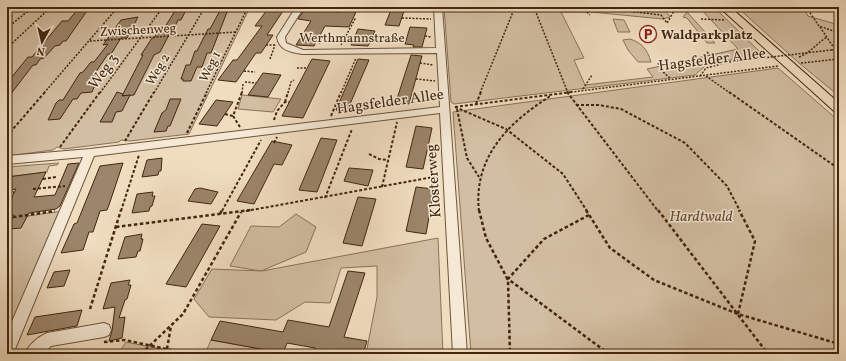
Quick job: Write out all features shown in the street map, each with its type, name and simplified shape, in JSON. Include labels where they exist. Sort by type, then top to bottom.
[{"type":"main road","points":[[724,7],[782,66],[839,109]]},
{"type":"street","name":"Werthmannstraße","points":[[300,7],[281,37],[282,44],[293,50],[317,52],[441,50]]},
{"type":"street","name":"Klosterweg","points":[[438,7],[460,354]]},
{"type":"street","name":"Hagsfelder Allee","points":[[7,160],[90,153],[396,117],[444,104]]},
{"type":"street","points":[[7,350],[90,153]]},
{"type":"street","points":[[32,354],[47,340],[102,336]]},
{"type":"path","points":[[7,28],[33,7]]},
{"type":"path","points":[[7,48],[51,7]]},
{"type":"path","points":[[7,136],[118,7]]},
{"type":"path","name":"Weg 3","points":[[60,147],[163,7]]},
{"type":"path","name":"Weg 2","points":[[125,140],[205,7]]},
{"type":"path","name":"Weg 1","points":[[187,134],[248,7]]},
{"type":"path","points":[[476,104],[515,7]]},
{"type":"path","points":[[582,7],[590,15]]},
{"type":"path","points":[[806,7],[827,37],[839,49]]},
{"type":"path","points":[[7,9],[30,10]]},
{"type":"path","points":[[567,15],[568,9]]},
{"type":"path","points":[[514,10],[584,9],[627,11],[660,15],[667,23],[674,11]]},
{"type":"path","points":[[535,10],[566,92],[768,354]]},
{"type":"path","points":[[402,18],[438,19]]},
{"type":"path","points":[[338,52],[355,19],[353,19]]},
{"type":"path","points":[[701,19],[728,20]]},
{"type":"path","points":[[819,26],[839,33]]},
{"type":"path","points":[[346,29],[350,30]]},
{"type":"path","name":"Zwischenweg","points":[[90,41],[236,32]]},
{"type":"path","points":[[346,36],[354,37]]},
{"type":"path","points":[[317,52],[321,37],[318,37]]},
{"type":"path","points":[[799,57],[807,54],[815,44],[827,37]]},
{"type":"path","points":[[270,59],[275,45]]},
{"type":"path","points":[[700,76],[706,68],[718,64],[839,49]]},
{"type":"path","points":[[707,52],[718,64]]},
{"type":"path","points":[[328,125],[344,90],[356,57]]},
{"type":"path","name":"Hagsfelder Allee","points":[[444,104],[456,108],[548,94],[839,59]]},
{"type":"path","points":[[420,63],[442,65]]},
{"type":"path","points":[[658,63],[662,71],[670,79]]},
{"type":"path","points":[[297,68],[307,68]]},
{"type":"path","points":[[244,71],[255,72]]},
{"type":"path","points":[[583,90],[592,75]]},
{"type":"path","points":[[706,75],[839,169]]},
{"type":"path","points":[[416,79],[443,82]]},
{"type":"path","points":[[274,120],[277,111],[285,102],[291,82],[294,80]]},
{"type":"path","points":[[233,116],[242,94],[244,83],[256,84]]},
{"type":"path","points":[[548,94],[549,97],[527,110],[506,129],[488,153],[479,178],[479,201],[484,230],[491,249],[508,279],[609,354]]},
{"type":"path","points":[[411,96],[444,104]]},
{"type":"path","points":[[576,105],[599,105],[621,109],[653,125],[685,143],[726,186],[755,241],[738,314]]},
{"type":"path","points":[[456,108],[506,129],[563,174],[610,248],[654,280],[738,314],[839,344]]},
{"type":"path","points":[[456,108],[467,158],[479,178]]},
{"type":"path","points":[[225,114],[233,116],[243,134]]},
{"type":"path","points":[[382,187],[398,124],[396,117]]},
{"type":"path","points":[[325,198],[352,130],[350,122]]},
{"type":"path","points":[[220,214],[266,132]]},
{"type":"path","points":[[90,310],[142,146]]},
{"type":"path","points":[[369,154],[379,159],[388,160]]},
{"type":"path","points":[[116,227],[242,212],[448,175]]},
{"type":"path","points":[[43,179],[56,177]]},
{"type":"path","points":[[33,189],[77,184]]},
{"type":"path","points":[[7,193],[14,192]]},
{"type":"path","points":[[7,200],[11,193]]},
{"type":"path","points":[[7,218],[66,210]]},
{"type":"path","points":[[140,354],[152,345],[183,314],[202,284],[242,212]]},
{"type":"path","points":[[510,354],[508,279],[544,240],[589,215]]},
{"type":"path","points":[[167,349],[171,326]]},
{"type":"path","points":[[102,336],[152,345],[189,354]]},
{"type":"path","points":[[309,354],[310,350],[314,351]]},
{"type":"green space","points":[[7,7],[250,7],[189,134],[130,141],[121,140],[119,142],[64,149],[57,147],[53,150],[7,156]]},
{"type":"green space","points":[[444,7],[581,7],[582,10],[586,9],[583,7],[663,7],[670,17],[663,19],[591,12],[561,12],[584,58],[574,60],[585,85],[653,77],[647,69],[738,49],[699,7],[714,7],[764,56],[715,62],[706,65],[695,75],[454,104],[451,102]]},
{"type":"green space","points":[[737,7],[803,7],[808,16],[839,25],[839,96],[799,63]]},
{"type":"green space","points":[[687,12],[715,43],[707,43],[687,18],[683,17]]},
{"type":"green space","points":[[613,19],[624,20],[630,32],[618,32]]},
{"type":"green space","points":[[630,39],[638,42],[644,47],[651,62],[638,62],[628,50],[623,40]]},
{"type":"green space","name":"Hardtwald","points":[[778,68],[839,121],[839,354],[471,354],[453,112]]},
{"type":"green space","points":[[242,95],[281,99],[273,112],[238,109]]},
{"type":"green space","points":[[59,163],[57,165],[49,166],[47,172],[7,177],[7,167]]},
{"type":"green space","points":[[63,211],[7,340],[7,219]]},
{"type":"green space","points":[[296,214],[316,227],[306,252],[261,271],[230,266],[251,226],[279,227]]},
{"type":"green space","points":[[438,238],[443,354],[366,354],[377,297],[377,266],[341,268],[330,303],[305,302],[276,320],[209,317],[194,299],[212,269],[262,271]]},
{"type":"green space","points":[[211,340],[283,353],[205,354]]},
{"type":"green space","points":[[126,342],[171,351],[169,354],[118,354]]},
{"type":"building","points":[[222,7],[229,7],[211,53],[207,53],[202,67],[197,67],[191,81],[183,81],[183,79],[181,79],[186,65],[190,65],[195,51],[197,51],[208,29],[210,29]]},
{"type":"building","points":[[79,8],[89,8],[66,41],[63,41],[60,45],[55,46],[44,58],[40,59],[36,65],[33,65],[7,99],[7,83],[28,57],[32,57],[62,21],[68,21]]},
{"type":"building","points":[[305,9],[356,12],[349,27],[325,26],[314,46],[296,45],[311,21],[298,19]]},
{"type":"building","points":[[186,10],[181,20],[178,20],[160,52],[154,55],[134,95],[122,96],[143,55],[141,55],[152,38],[154,38],[157,33],[161,33],[175,11]]},
{"type":"building","points":[[267,10],[283,11],[267,35],[273,35],[261,53],[256,53],[236,82],[218,80],[233,60],[237,60],[262,26],[255,26]]},
{"type":"building","points":[[391,10],[404,11],[399,26],[385,25]]},
{"type":"building","points":[[138,17],[127,38],[121,38],[111,54],[108,54],[93,76],[99,75],[92,92],[81,93],[77,99],[73,99],[60,119],[48,120],[56,103],[59,100],[63,100],[80,73],[83,72],[91,62],[94,62],[108,44],[103,45],[121,20]]},
{"type":"building","points":[[410,27],[427,28],[422,47],[413,47],[414,45],[405,44]]},
{"type":"building","points":[[358,29],[375,31],[368,46],[351,45]]},
{"type":"building","points":[[411,55],[422,56],[409,104],[396,102]]},
{"type":"building","points":[[312,59],[330,61],[303,118],[282,116]]},
{"type":"building","points":[[358,59],[369,60],[347,111],[336,110]]},
{"type":"building","points":[[263,73],[281,75],[268,97],[248,95]]},
{"type":"building","points":[[117,92],[123,94],[122,96],[130,95],[122,111],[116,112],[112,122],[100,122]]},
{"type":"building","points":[[170,99],[181,99],[170,126],[168,126],[166,131],[154,132],[162,113],[166,110]]},
{"type":"building","points":[[216,100],[233,102],[217,126],[199,124]]},
{"type":"building","points":[[416,126],[432,128],[423,169],[406,167]]},
{"type":"building","points":[[321,138],[337,140],[317,192],[299,190]]},
{"type":"building","points":[[272,141],[292,145],[282,165],[274,164],[254,204],[237,201]]},
{"type":"building","points":[[162,158],[161,171],[159,171],[158,175],[142,177],[147,160]]},
{"type":"building","points":[[79,163],[60,206],[56,209],[29,213],[21,228],[9,229],[11,227],[8,227],[14,215],[7,216],[7,207],[16,189],[7,191],[7,177],[46,172],[34,197],[55,195],[68,164]]},
{"type":"building","points":[[123,163],[107,210],[100,211],[93,232],[89,232],[83,250],[61,253],[74,224],[77,223],[100,166]]},
{"type":"building","points":[[349,168],[373,170],[368,186],[344,181]]},
{"type":"building","points":[[416,187],[434,189],[426,234],[406,231]]},
{"type":"building","points":[[200,188],[218,192],[211,204],[188,201],[195,189]]},
{"type":"building","points":[[153,192],[152,196],[155,196],[149,211],[132,213],[137,194]]},
{"type":"building","points":[[358,197],[376,199],[362,246],[343,243]]},
{"type":"building","points":[[202,224],[220,226],[186,287],[166,284]]},
{"type":"building","points":[[142,234],[141,239],[143,239],[140,251],[138,251],[136,257],[118,259],[125,237]]},
{"type":"building","points":[[70,270],[64,286],[47,288],[54,272]]},
{"type":"building","points":[[348,271],[365,273],[344,337],[367,341],[364,351],[356,350],[355,354],[313,354],[315,348],[287,343],[283,353],[211,340],[220,321],[283,332],[288,320],[329,327]]},
{"type":"building","points":[[130,280],[128,285],[131,285],[127,299],[125,300],[119,318],[125,317],[122,338],[109,341],[112,331],[115,307],[103,309],[111,283]]},
{"type":"building","points":[[82,310],[77,326],[27,335],[35,317]]},
{"type":"place","name":"Waldparkplatz","points":[[648,34]]}]
